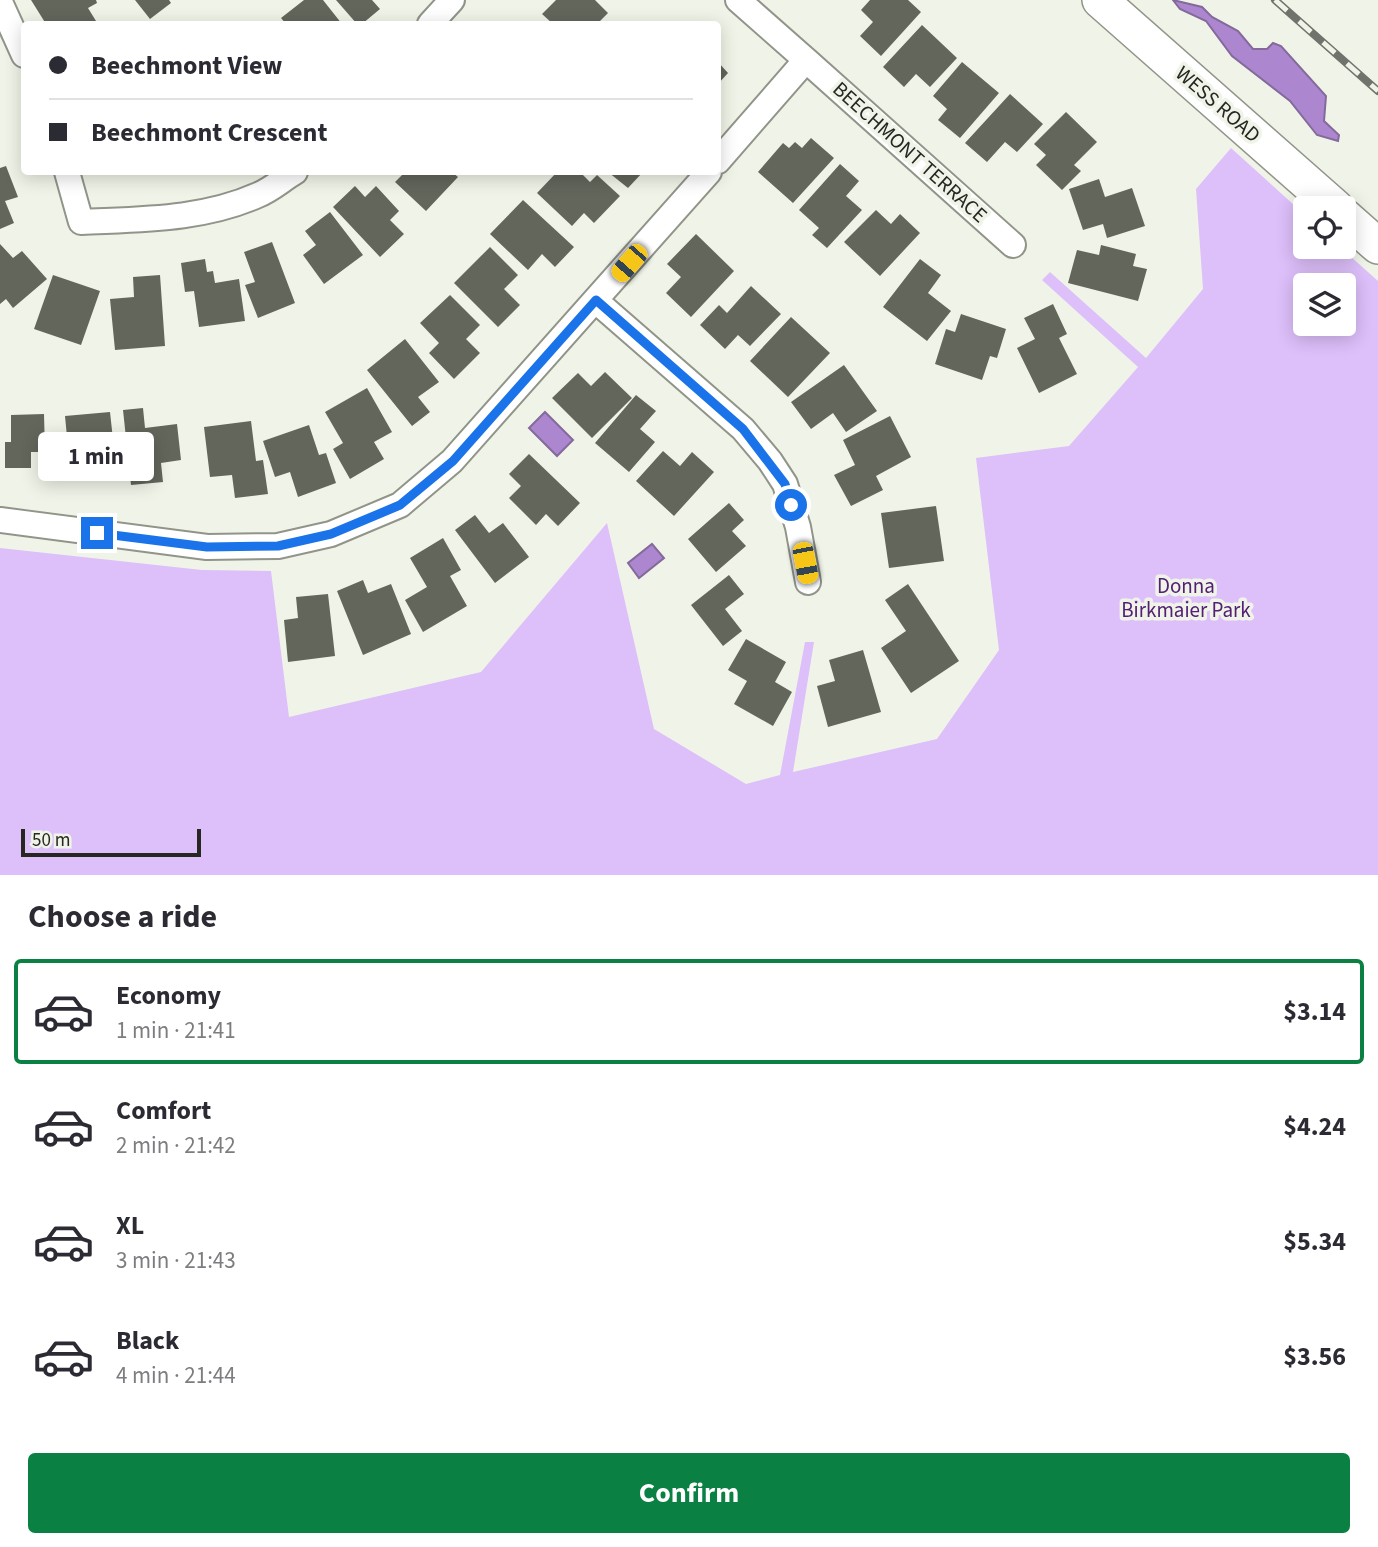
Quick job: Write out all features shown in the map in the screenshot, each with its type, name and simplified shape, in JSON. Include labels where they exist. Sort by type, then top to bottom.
[{"type":"street","points":[[433,21],[452,0]]},
{"type":"street","name":"BEECHMONT TERRACE","points":[[738,0],[1013,244]]},
{"type":"street","name":"WESS ROAD","points":[[1100,0],[1322,196]]},
{"type":"street","points":[[0,2],[21,48]]},
{"type":"street","points":[[721,158],[806,60]]},
{"type":"street","points":[[68,175],[82,222],[210,212],[260,194],[290,175]]},
{"type":"street","points":[[0,520],[207,547],[278,546],[331,534],[400,505],[453,461],[706,175]]},
{"type":"street","points":[[1356,227],[1378,246]]},
{"type":"street","points":[[596,300],[743,429],[770,461],[785,484],[808,582]]},
{"type":"green space","name":"Donna Birkmaier Park","points":[[1231,148],[1293,204],[1293,259],[1353,259],[1378,281],[1378,875],[0,875],[0,548],[202,570],[271,571],[289,717],[481,672],[607,523],[654,729],[746,784],[780,775],[805,642],[814,642],[793,772],[937,739],[999,650],[976,458],[1069,446],[1138,367],[1042,280],[1050,272],[1146,358],[1203,289],[1196,189]]},
{"type":"shaded area","points":[[1173,0],[1202,7],[1212,17],[1238,31],[1253,49],[1267,49],[1273,43],[1281,46],[1326,96],[1324,121],[1339,135],[1338,141],[1317,135],[1290,101],[1232,56],[1206,21],[1180,9]]},
{"type":"shaded area","points":[[545,412],[573,440],[557,456],[529,428]]},
{"type":"shaded area","points":[[652,544],[664,558],[639,578],[628,563]]},
{"type":"building","points":[[31,0],[96,0],[97,3],[88,8],[96,21],[44,21]]},
{"type":"building","points":[[135,0],[169,0],[171,3],[150,19]]},
{"type":"building","points":[[304,0],[323,0],[340,21],[284,21],[281,18]]},
{"type":"building","points":[[336,0],[372,0],[380,9],[366,21],[354,21]]},
{"type":"building","points":[[556,0],[595,0],[608,13],[600,21],[550,21],[542,14]]},
{"type":"building","points":[[870,0],[908,0],[921,12],[881,56],[860,36],[873,22],[861,10]]},
{"type":"building","points":[[922,25],[957,58],[930,87],[916,74],[904,87],[883,67]]},
{"type":"building","points":[[962,62],[999,93],[960,138],[938,120],[947,109],[933,96]]},
{"type":"building","points":[[721,65],[728,73],[721,81]]},
{"type":"building","points":[[1010,94],[1043,124],[1017,152],[1005,142],[987,162],[965,143]]},
{"type":"building","points":[[1066,112],[1097,142],[1074,165],[1081,171],[1062,190],[1036,165],[1046,155],[1034,144]]},
{"type":"building","points":[[811,138],[834,158],[793,203],[758,172],[783,143],[789,148],[795,142],[802,148]]},
{"type":"building","points":[[840,164],[859,181],[846,196],[862,210],[827,248],[812,235],[819,228],[799,210]]},
{"type":"building","points":[[6,166],[18,197],[5,201],[14,223],[0,229],[0,168]]},
{"type":"building","points":[[402,175],[458,177],[426,211],[395,182]]},
{"type":"building","points":[[554,175],[583,175],[590,182],[597,175],[620,196],[594,223],[584,213],[572,226],[537,193]]},
{"type":"building","points":[[612,175],[640,175],[628,188]]},
{"type":"building","points":[[1099,179],[1105,197],[1132,188],[1145,226],[1107,238],[1103,224],[1083,230],[1069,189]]},
{"type":"building","points":[[355,186],[365,197],[376,186],[399,211],[390,220],[404,234],[380,257],[333,207]]},
{"type":"building","points":[[523,200],[574,247],[555,267],[542,254],[528,270],[490,234]]},
{"type":"building","points":[[876,210],[891,224],[900,214],[920,233],[880,276],[844,242]]},
{"type":"building","points":[[330,212],[363,255],[324,284],[303,255],[316,245],[305,231]]},
{"type":"building","points":[[696,234],[734,271],[691,317],[666,293],[681,277],[667,264]]},
{"type":"building","points":[[272,242],[295,303],[258,318],[245,285],[255,282],[244,252]]},
{"type":"building","points":[[0,244],[13,258],[22,251],[47,279],[13,308],[6,299],[0,304]]},
{"type":"building","points":[[1101,245],[1136,254],[1133,266],[1147,269],[1138,301],[1068,283],[1077,250],[1099,255]]},
{"type":"building","points":[[490,247],[518,275],[504,289],[520,305],[498,327],[454,283]]},
{"type":"building","points":[[205,259],[207,272],[213,271],[215,283],[239,279],[245,321],[199,327],[194,291],[185,292],[181,263]]},
{"type":"building","points":[[920,259],[941,275],[928,293],[951,311],[927,341],[883,307]]},
{"type":"building","points":[[53,275],[100,291],[81,345],[34,329]]},
{"type":"building","points":[[160,275],[165,346],[115,350],[110,299],[134,297],[133,277]]},
{"type":"building","points":[[751,286],[781,314],[750,346],[738,335],[725,349],[700,325],[719,305],[727,313]]},
{"type":"building","points":[[450,295],[480,325],[466,339],[480,353],[454,379],[429,353],[439,343],[420,323]]},
{"type":"building","points":[[1053,304],[1067,334],[1059,338],[1077,374],[1039,393],[1017,348],[1035,339],[1024,318]]},
{"type":"building","points":[[961,314],[1006,329],[997,358],[990,356],[982,380],[935,364],[946,329],[955,332]]},
{"type":"building","points":[[791,317],[830,353],[788,397],[750,361]]},
{"type":"building","points":[[405,339],[439,382],[418,397],[430,412],[412,426],[367,370]]},
{"type":"building","points":[[844,365],[877,411],[846,432],[833,413],[811,429],[791,402]]},
{"type":"building","points":[[605,372],[632,398],[592,438],[552,398],[578,373],[591,386]]},
{"type":"building","points":[[367,388],[392,432],[374,442],[384,459],[350,479],[333,449],[343,443],[325,412]]},
{"type":"building","points":[[636,395],[656,411],[640,429],[655,442],[629,472],[595,443]]},
{"type":"building","points":[[143,408],[145,428],[177,424],[181,460],[161,463],[163,482],[131,485],[123,410]]},
{"type":"building","points":[[110,412],[117,476],[90,479],[87,456],[69,458],[65,416]]},
{"type":"building","points":[[44,414],[45,452],[31,452],[31,468],[5,468],[5,442],[11,442],[11,415]]},
{"type":"building","points":[[890,416],[911,457],[876,476],[883,490],[851,506],[834,475],[855,465],[843,440]]},
{"type":"building","points":[[251,421],[256,461],[263,460],[268,494],[235,498],[232,475],[210,477],[204,427]]},
{"type":"building","points":[[309,425],[319,455],[326,453],[336,483],[298,497],[290,472],[275,477],[263,441]]},
{"type":"building","points":[[663,451],[680,466],[692,452],[714,472],[674,516],[636,481]]},
{"type":"building","points":[[529,454],[580,503],[558,526],[546,514],[536,525],[509,498],[521,486],[509,474]]},
{"type":"building","points":[[729,503],[744,520],[732,531],[746,546],[716,572],[688,539]]},
{"type":"building","points":[[936,506],[944,561],[889,568],[881,513]]},
{"type":"building","points":[[475,515],[489,533],[503,523],[529,557],[495,583],[455,530]]},
{"type":"building","points":[[443,538],[461,570],[450,576],[467,606],[423,632],[405,600],[427,587],[410,558]]},
{"type":"building","points":[[729,575],[744,594],[725,609],[742,631],[723,646],[691,605]]},
{"type":"building","points":[[363,580],[368,593],[391,584],[411,634],[363,655],[337,591]]},
{"type":"building","points":[[908,584],[959,661],[911,693],[881,648],[906,631],[885,600]]},
{"type":"building","points":[[328,594],[335,656],[288,662],[284,620],[298,618],[296,597]]},
{"type":"building","points":[[746,639],[786,662],[775,682],[792,692],[773,726],[734,704],[747,681],[728,670]]},
{"type":"building","points":[[863,650],[881,712],[828,727],[817,686],[835,681],[829,660]]},
{"type":"railway","points":[[1275,0],[1378,91]]},
{"type":"route","points":[[97,533],[207,547],[278,546],[331,534],[400,505],[453,461],[596,300],[743,429],[785,484],[791,505]]}]
